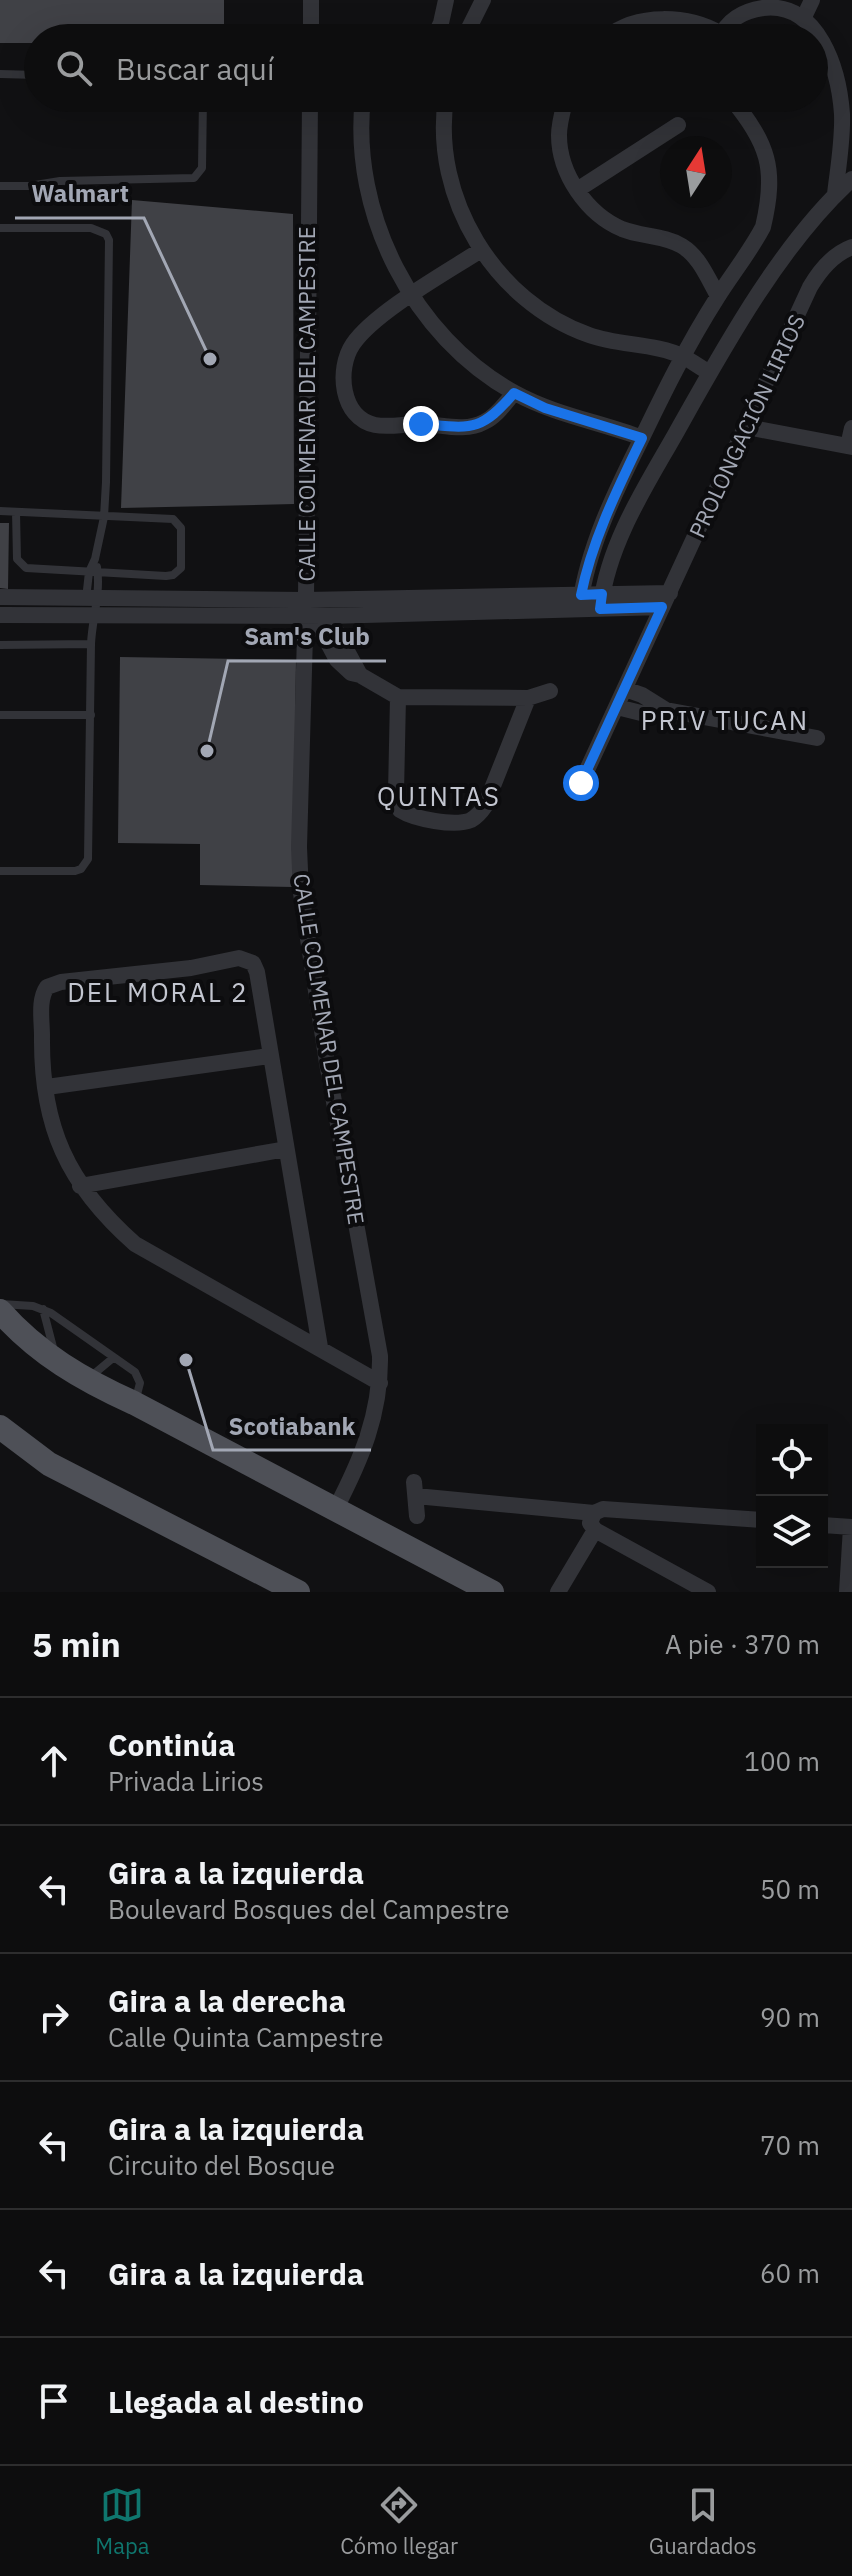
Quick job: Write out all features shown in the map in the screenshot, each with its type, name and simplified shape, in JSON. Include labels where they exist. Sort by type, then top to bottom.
[{"type":"main road","points":[[0,1311],[36,1347],[86,1381],[134,1403],[492,1592]]},
{"type":"main road","points":[[0,1427],[49,1464]]},
{"type":"main road","points":[[0,1437],[298,1592]]},
{"type":"street","points":[[311,0],[311,24]]},
{"type":"street","points":[[441,24],[446,0]]},
{"type":"street","points":[[471,24],[483,0]]},
{"type":"street","points":[[803,19],[812,0]]},
{"type":"street","points":[[729,24],[752,5],[780,4],[808,24]]},
{"type":"street","points":[[636,24],[653,20],[698,24]]},
{"type":"street","points":[[828,57],[839,94],[841,144],[835,194]]},
{"type":"street","name":"CALLE COLMENAR DEL CAMPESTRE","points":[[310,112],[313,612],[299,847],[301,893],[327,1063],[380,1356],[380,1383],[368,1442],[335,1510]]},
{"type":"street","points":[[363,112],[362,152],[368,191],[380,233],[411,294],[436,327],[460,353],[514,393],[545,408],[642,438]]},
{"type":"street","points":[[445,112],[444,136],[457,199],[481,250],[523,298],[587,335],[682,356],[710,373]]},
{"type":"street","points":[[563,112],[559,136],[566,168],[577,190],[610,223],[681,245],[692,254],[718,296]]},
{"type":"street","points":[[580,602],[586,570],[618,486],[682,356],[763,227],[769,202],[770,175],[765,151],[743,112]]},
{"type":"street","points":[[577,190],[678,125]]},
{"type":"street","points":[[601,602],[612,556],[627,523],[710,373],[761,291],[835,194],[852,179]]},
{"type":"street","name":"PROLONGACIÓN LIRIOS","points":[[581,783],[810,287],[829,262],[842,250],[852,247]]},
{"type":"street","points":[[481,250],[411,294],[355,341],[347,353],[345,391],[358,417],[378,426],[421,424],[472,427],[494,416],[514,393]]},
{"type":"street","points":[[829,262],[852,262]]},
{"type":"street","points":[[747,427],[850,447],[852,428]]},
{"type":"street","points":[[0,597],[313,612],[580,602]]},
{"type":"street","points":[[0,615],[92,621],[666,600]]},
{"type":"street","points":[[313,612],[337,660],[351,673],[398,697],[528,698],[550,691]]},
{"type":"street","points":[[625,689],[642,695],[666,710],[817,738]]},
{"type":"street","points":[[398,697],[396,793],[400,810],[419,818],[458,822],[472,819],[485,806],[528,698]]},
{"type":"street","points":[[617,707],[649,715],[666,710]]},
{"type":"street","points":[[320,1347],[257,972],[250,960],[239,958],[191,968],[61,982],[47,987],[42,1002],[42,1048],[49,1117],[80,1186],[106,1219],[135,1244],[380,1383]]},
{"type":"street","points":[[47,1087],[269,1056]]},
{"type":"street","points":[[80,1186],[286,1149]]},
{"type":"street","points":[[417,1516],[415,1489],[597,1526],[708,1592]]},
{"type":"street","points":[[572,1592],[603,1509],[756,1520]]},
{"type":"street","points":[[828,1525],[852,1527],[847,1592]]},
{"type":"street","points":[[558,1592],[597,1526]]},
{"type":"lane","points":[[0,74],[24,75]]},
{"type":"lane","points":[[0,186],[29,186],[60,181],[194,178],[202,168],[203,112]]},
{"type":"lane","points":[[0,228],[91,228],[106,234],[109,240],[104,517],[91,599],[89,849],[85,865],[75,871],[0,871]]},
{"type":"lane","points":[[0,511],[173,519],[181,528],[183,561],[173,575],[21,566],[17,559],[16,512]]},
{"type":"lane","points":[[0,645],[91,644]]},
{"type":"lane","points":[[0,715],[91,715]]},
{"type":"lane","points":[[0,1303],[43,1309],[135,1372],[140,1389],[134,1403]]},
{"type":"lane","points":[[43,1309],[57,1363]]},
{"type":"lane","points":[[86,1381],[113,1358]]},
{"type":"building","points":[[0,0],[224,0],[224,24],[24,24],[24,43],[0,43]]},
{"type":"building","points":[[132,200],[293,214],[294,504],[121,508]]},
{"type":"building","points":[[0,523],[9,523],[8,589],[0,588]]},
{"type":"building","points":[[120,657],[296,660],[293,887],[200,885],[200,844],[118,843]]},
{"type":"place","name":"Walmart","points":[[210,359]]},
{"type":"place","name":"Sam's Club","points":[[207,751]]},
{"type":"place","name":"Scotiabank","points":[[186,1360]]},
{"type":"district","name":"PRIV TUCAN","points":[[725,721]]},
{"type":"district","name":"QUINTAS","points":[[439,797]]},
{"type":"district","name":"DEL MORAL 2","points":[[158,993]]},
{"type":"route","points":[[421,424],[472,427],[484,423],[514,393],[545,408],[642,438],[618,486],[586,570],[581,595],[602,594],[600,609],[662,607],[581,783]]}]
